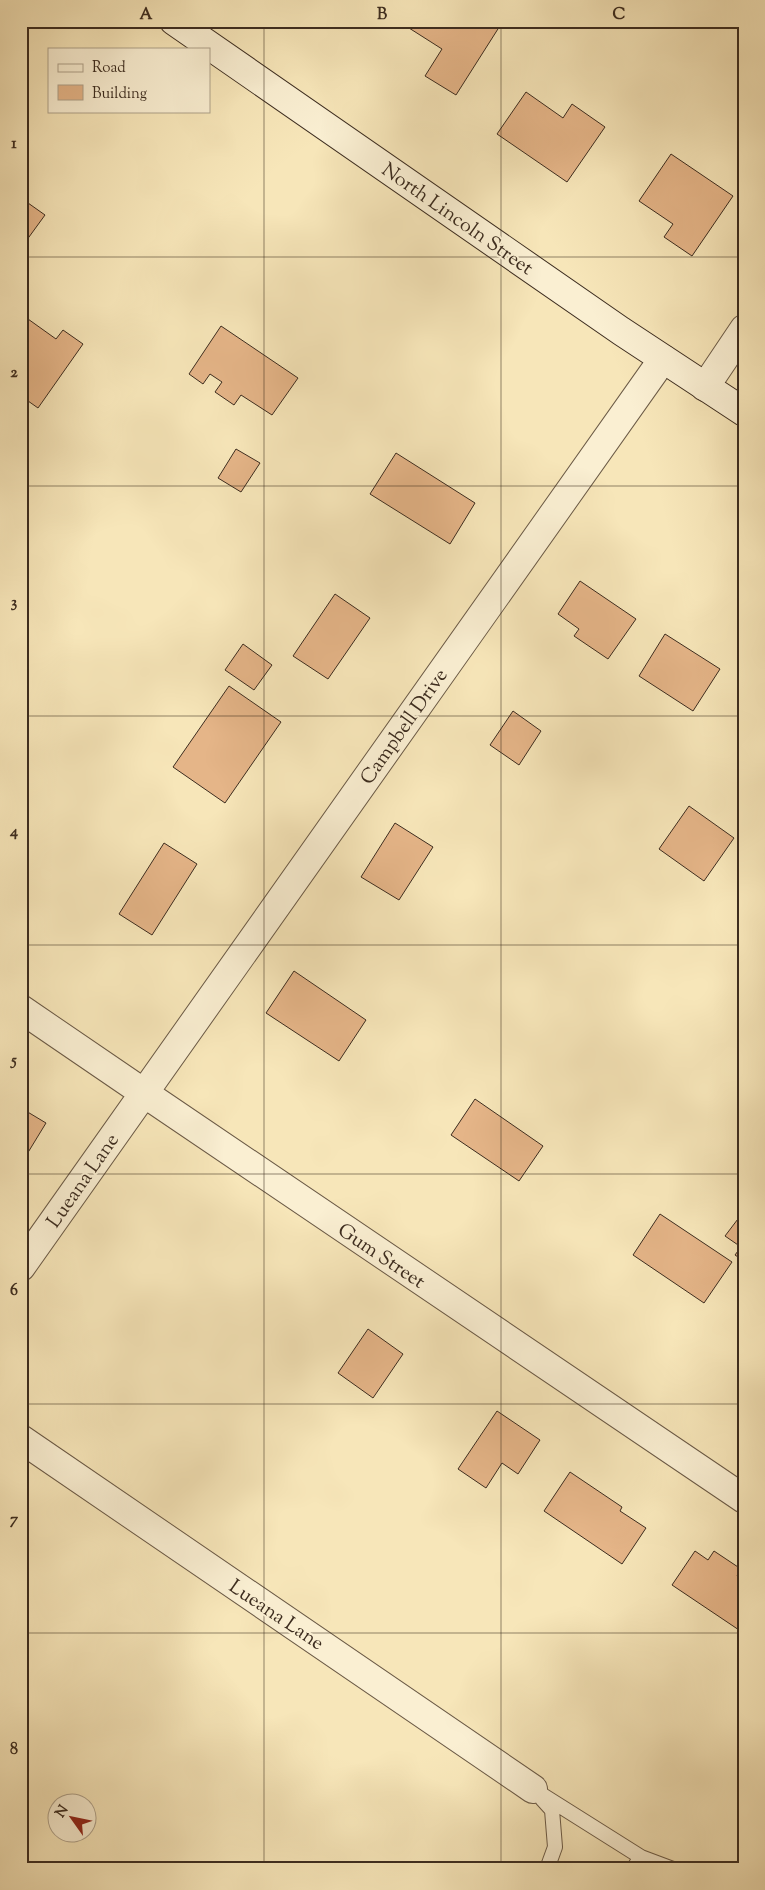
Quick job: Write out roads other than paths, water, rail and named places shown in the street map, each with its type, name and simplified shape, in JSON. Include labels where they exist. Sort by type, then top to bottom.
[{"type":"street","name":"North Lincoln Street","points":[[174,21],[705,388],[744,412]]},
{"type":"street","points":[[705,388],[744,329]]},
{"type":"street","name":"Campbell Drive","points":[[144,1094],[663,359]]},
{"type":"street","name":"Gum Street","points":[[21,1008],[144,1094],[744,1499]]},
{"type":"street","name":"Lueana Lane","points":[[21,1267],[144,1094]]},
{"type":"street","name":"Lueana Lane","points":[[21,1439],[533,1789]]},
{"type":"lane","points":[[533,1789],[641,1856],[674,1869]]},
{"type":"lane","points":[[533,1789],[552,1810],[555,1847],[547,1869]]},
{"type":"lane","points":[[632,1869],[641,1856]]}]
